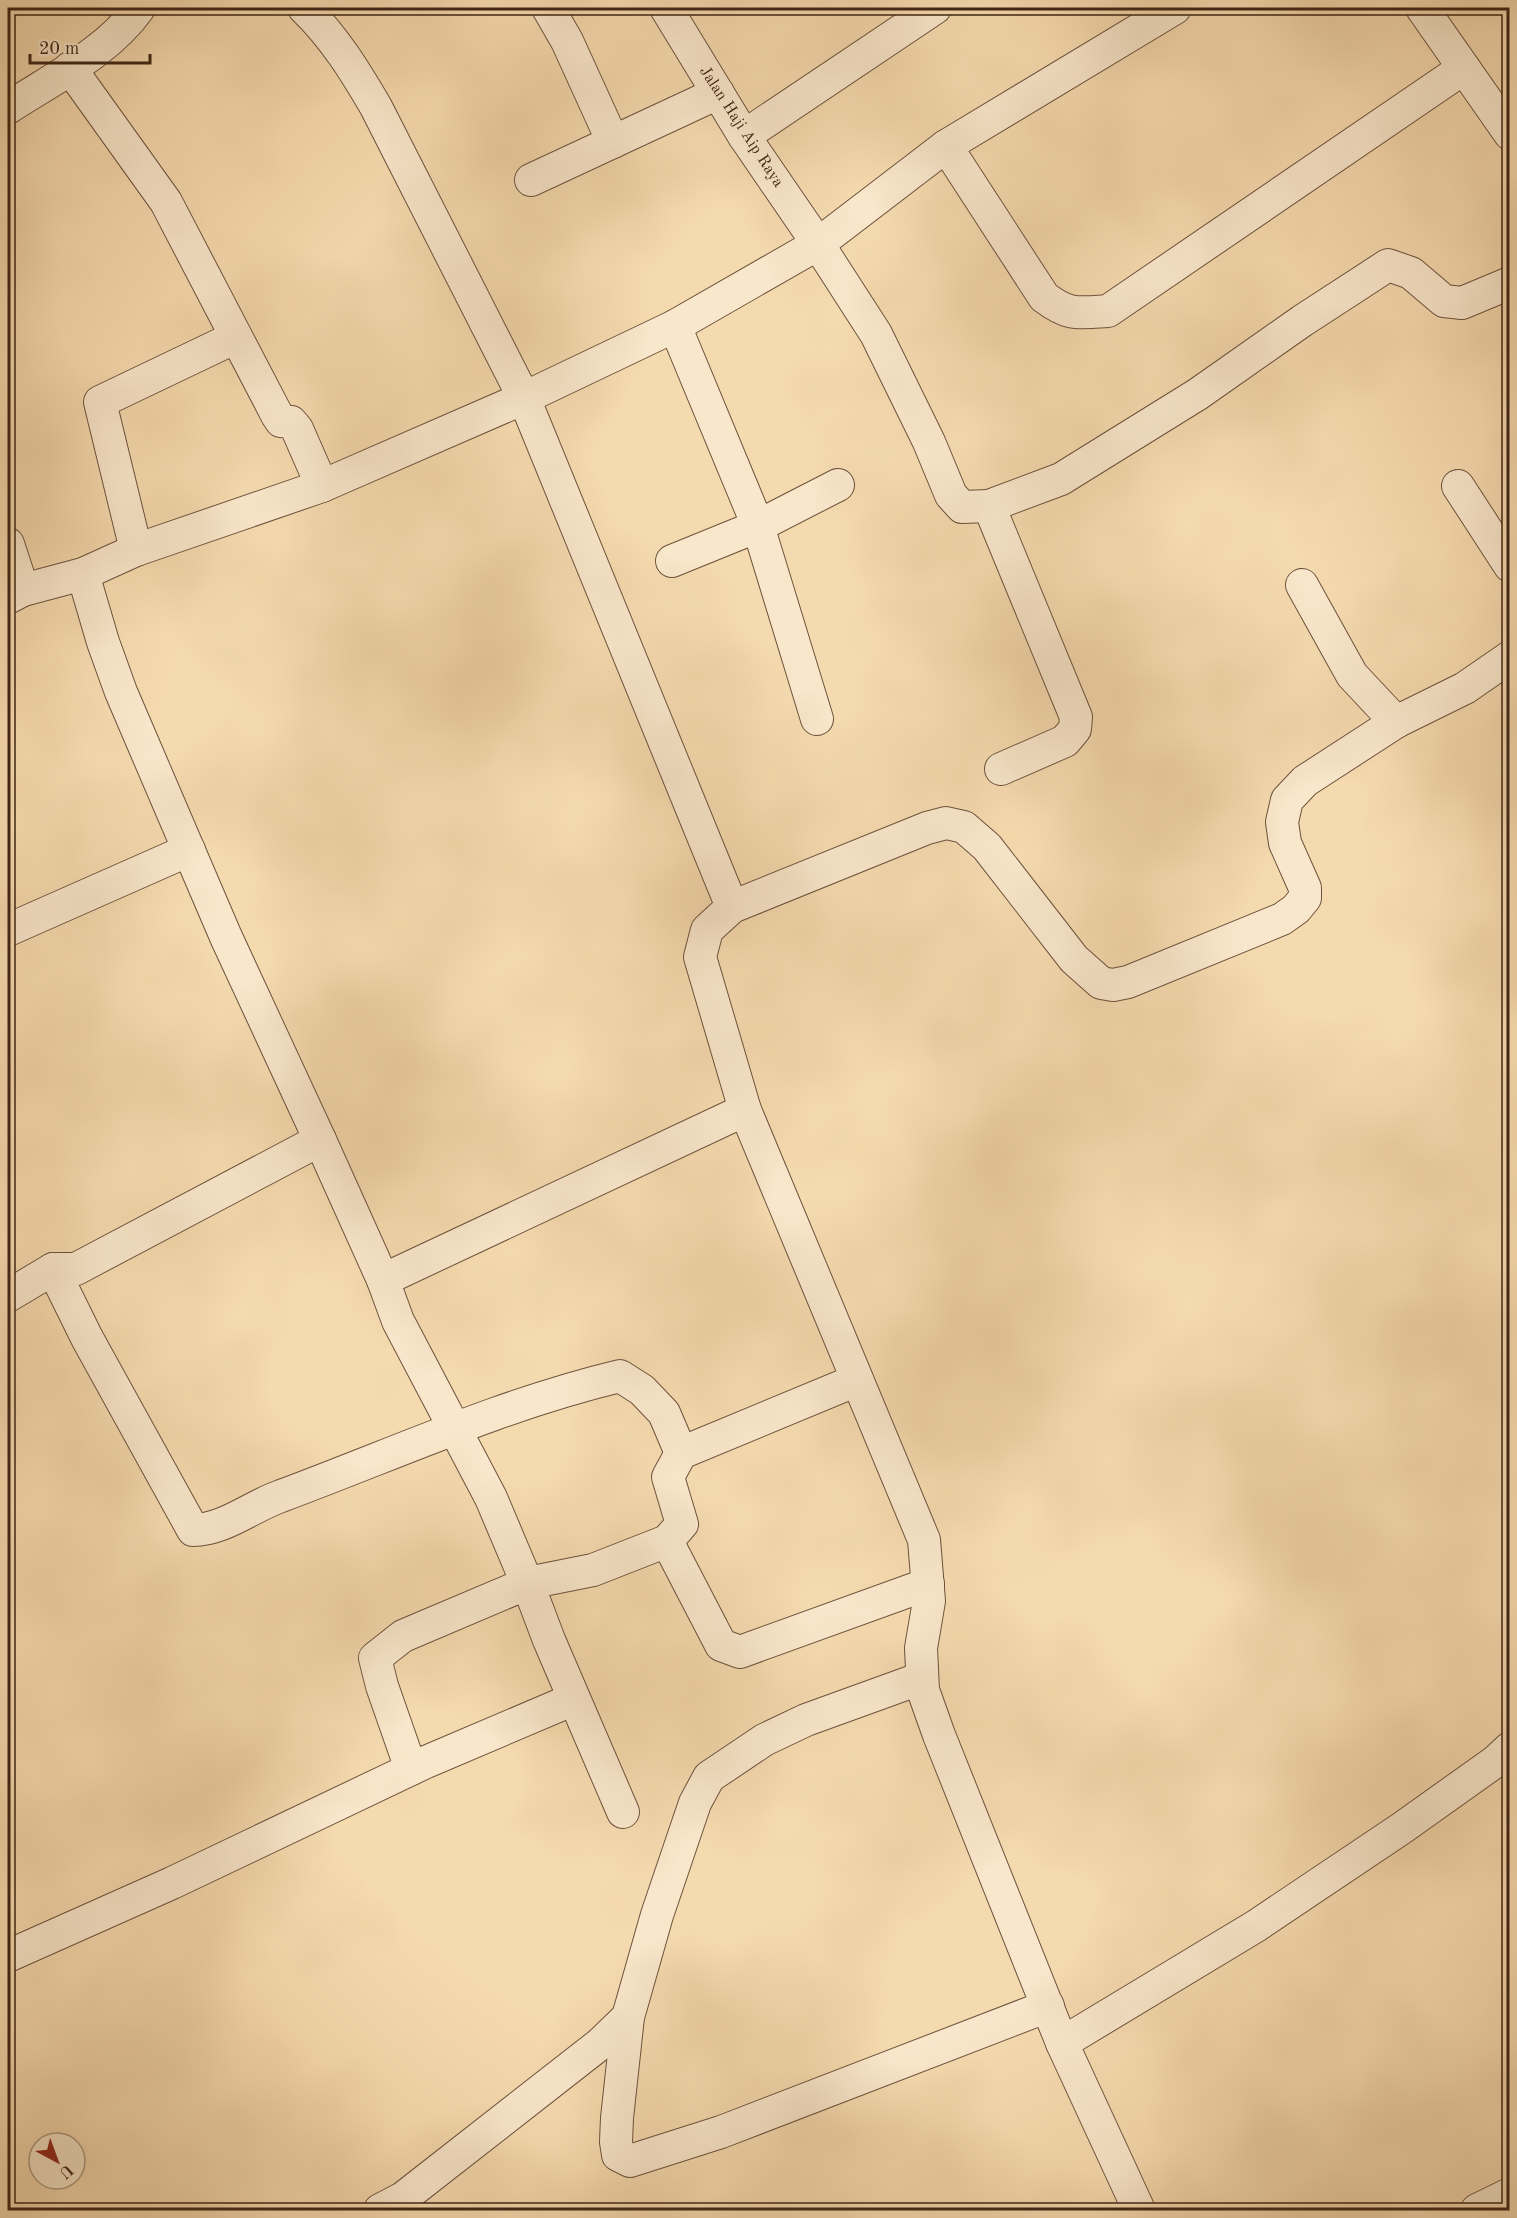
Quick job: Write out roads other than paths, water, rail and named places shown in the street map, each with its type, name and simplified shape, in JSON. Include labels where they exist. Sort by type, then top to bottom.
[{"type":"street","points":[[8,108],[106,44],[126,25],[139,8]]},
{"type":"street","points":[[304,8],[325,28],[354,69],[376,107],[524,398],[732,907]]},
{"type":"street","points":[[548,8],[567,41],[614,142]]},
{"type":"street","name":"Jalan Haji Aip Raya","points":[[666,8],[744,136],[876,334],[956,502],[962,507],[969,508],[989,506]]},
{"type":"street","points":[[744,136],[935,8]]},
{"type":"street","points":[[8,544],[15,594],[83,574],[136,550],[322,486],[524,398],[675,326],[818,244],[946,146],[1175,8]]},
{"type":"street","points":[[1422,8],[1509,134]]},
{"type":"street","points":[[69,68],[166,202],[281,421],[291,422],[297,429],[322,486]]},
{"type":"street","points":[[946,146],[1044,297],[1062,310],[1081,313],[1108,311],[1464,68]]},
{"type":"street","points":[[531,180],[718,93]]},
{"type":"street","points":[[1001,769],[1065,741],[1075,729],[1076,717],[989,506],[1061,479],[1198,394],[1388,264],[1411,273],[1444,301],[1462,303],[1509,283]]},
{"type":"street","points":[[675,326],[758,526],[818,719]]},
{"type":"street","points":[[136,550],[99,402],[236,337]]},
{"type":"street","points":[[672,561],[758,526],[838,485]]},
{"type":"street","points":[[1458,486],[1509,566]]},
{"type":"street","points":[[83,574],[103,642],[121,692],[226,937],[383,1280],[398,1321],[491,1498],[623,1812]]},
{"type":"street","points":[[1302,585],[1352,675],[1396,722]]},
{"type":"street","points":[[1140,2211],[1062,2043],[923,1690],[921,1648],[929,1601],[924,1540],[745,1110],[700,957],[707,930],[732,907],[927,828],[940,824],[955,824],[964,827],[987,847],[1074,959],[1101,983],[1113,985],[1128,982],[1282,919],[1296,909],[1305,898],[1305,888],[1285,843],[1282,822],[1287,800],[1305,781],[1396,722],[1465,688],[1509,657]]},
{"type":"street","points":[[8,930],[189,850]]},
{"type":"street","points":[[383,1280],[745,1110]]},
{"type":"street","points":[[8,1296],[53,1269],[76,1269],[320,1140]]},
{"type":"street","points":[[53,1269],[87,1338],[193,1530],[203,1530],[224,1523],[278,1497],[516,1405],[620,1376],[642,1390],[664,1413],[681,1454]]},
{"type":"street","points":[[411,1769],[382,1686],[375,1658],[403,1636],[528,1583],[593,1570],[667,1541],[682,1524],[668,1477],[681,1454],[857,1380]]},
{"type":"street","points":[[667,1541],[721,1645],[740,1652],[928,1584]]},
{"type":"street","points":[[922,1678],[806,1720],[764,1740],[709,1777],[695,1803],[657,1915],[628,2017],[616,2142],[618,2155],[630,2161],[721,2132],[1048,2006]]},
{"type":"street","points":[[8,1956],[182,1878],[411,1769],[574,1699]]},
{"type":"street","points":[[1062,2043],[1256,1926],[1402,1828],[1496,1761],[1509,1748]]},
{"type":"street","points":[[380,2211],[403,2198],[600,2044],[628,2017]]},
{"type":"street","points":[[1477,2211],[1509,2194]]}]
